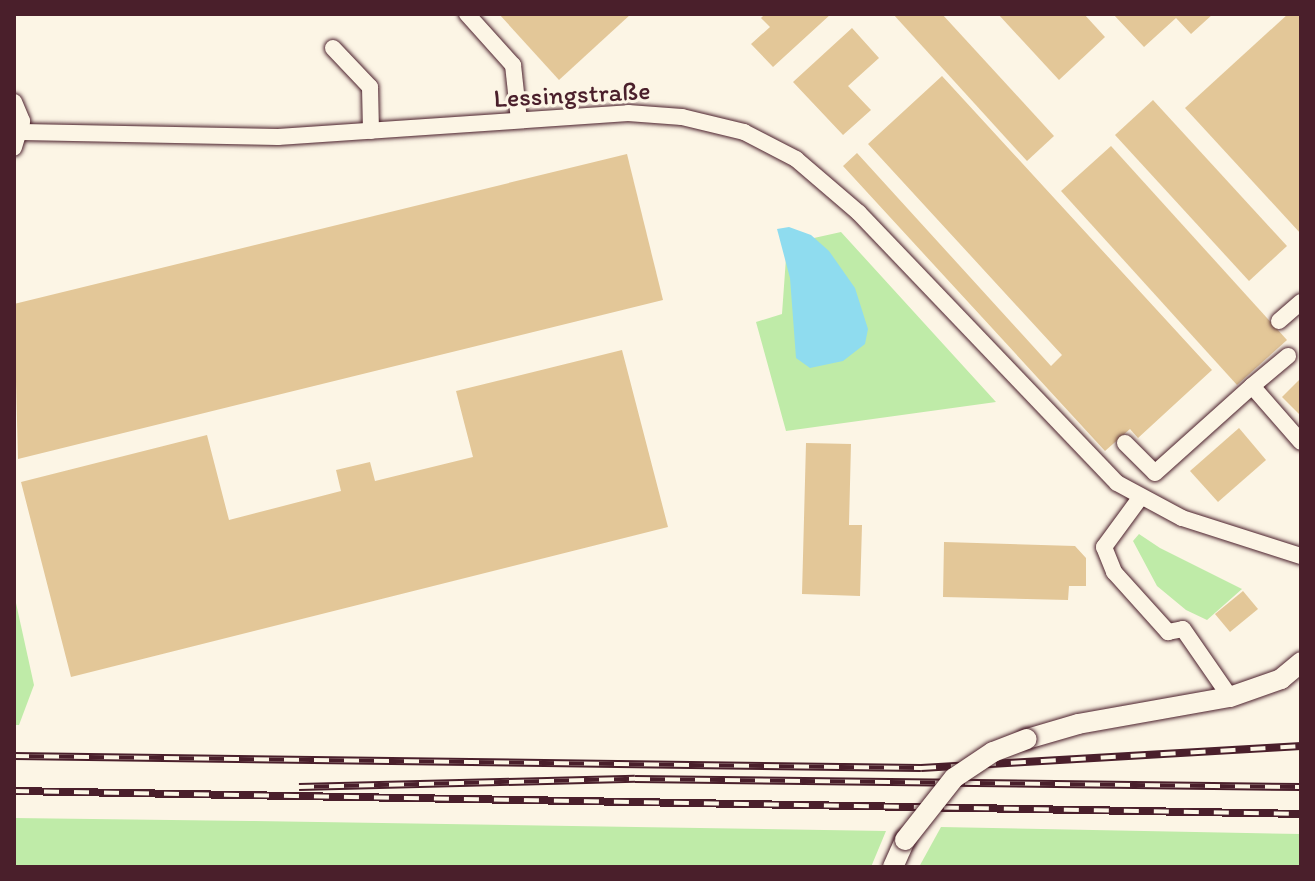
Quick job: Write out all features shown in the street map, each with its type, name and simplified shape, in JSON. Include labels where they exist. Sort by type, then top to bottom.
[{"type":"main road","points":[[893,867],[905,840],[954,778],[993,752],[1078,724],[1230,697],[1281,679],[1301,662]]},
{"type":"street","points":[[467,14],[513,65],[519,120]]},
{"type":"street","points":[[333,48],[370,87],[371,131]]},
{"type":"street","points":[[14,102],[22,132],[14,148]]},
{"type":"street","name":"Lessingstraße","points":[[22,132],[209,138],[371,131],[628,113],[682,117],[744,132],[796,159],[859,213],[1093,464],[1140,498],[1207,527],[1301,556]]},
{"type":"street","points":[[1279,321],[1301,302]]},
{"type":"street","points":[[1125,443],[1155,473],[1288,356]]},
{"type":"street","points":[[1252,386],[1301,442]]},
{"type":"street","points":[[1140,498],[1104,547],[1114,572],[1168,632],[1183,629],[1230,697]]},
{"type":"green space","points":[[841,232],[996,402],[786,431],[756,322],[782,314],[787,244]]},
{"type":"green space","points":[[1139,534],[1160,548],[1242,589],[1207,620],[1186,610],[1157,586],[1133,541]]},
{"type":"green space","points":[[14,594],[34,685],[19,725],[14,725]]},
{"type":"green space","points":[[14,818],[886,831],[871,867],[14,867]]},
{"type":"green space","points":[[941,827],[1301,834],[1301,867],[919,867]]},
{"type":"water","points":[[789,227],[811,235],[829,251],[855,288],[868,329],[865,344],[843,361],[810,368],[796,358],[790,278],[777,229]]},
{"type":"building","points":[[499,14],[631,14],[559,80]]},
{"type":"building","points":[[765,14],[831,14],[773,67],[751,44],[770,27],[761,18]]},
{"type":"building","points":[[893,14],[942,14],[1054,136],[1027,161]]},
{"type":"building","points":[[998,14],[1084,14],[1105,37],[1059,80]]},
{"type":"building","points":[[1113,14],[1213,14],[1191,34],[1176,18],[1144,47]]},
{"type":"building","points":[[1288,14],[1301,14],[1301,234],[1185,108]]},
{"type":"building","points":[[852,28],[879,58],[848,86],[871,110],[843,135],[793,82]]},
{"type":"building","points":[[942,76],[1212,370],[1138,438],[1130,429],[1105,451],[843,166],[857,153],[1051,366],[1062,355],[868,144]]},
{"type":"building","points":[[1153,100],[1287,246],[1249,281],[1115,135]]},
{"type":"building","points":[[1111,146],[1287,340],[1237,385],[1061,191]]},
{"type":"building","points":[[627,154],[663,300],[18,459],[14,304]]},
{"type":"building","points":[[622,350],[668,527],[71,677],[21,482],[207,435],[229,520],[341,491],[336,470],[370,462],[375,481],[473,457],[456,391]]},
{"type":"building","points":[[1301,378],[1301,416],[1282,397]]},
{"type":"building","points":[[1239,428],[1266,460],[1218,502],[1190,471]]},
{"type":"building","points":[[806,443],[851,444],[849,525],[862,525],[860,596],[802,594]]},
{"type":"building","points":[[944,542],[1075,546],[1086,558],[1086,586],[1069,586],[1068,600],[943,597]]},
{"type":"building","points":[[1243,591],[1258,609],[1230,632],[1215,614]]},
{"type":"railway","points":[[14,756],[921,768],[1301,746]]},
{"type":"railway","points":[[299,787],[635,779],[1301,787]]},
{"type":"railway","points":[[14,791],[1301,814]]}]
